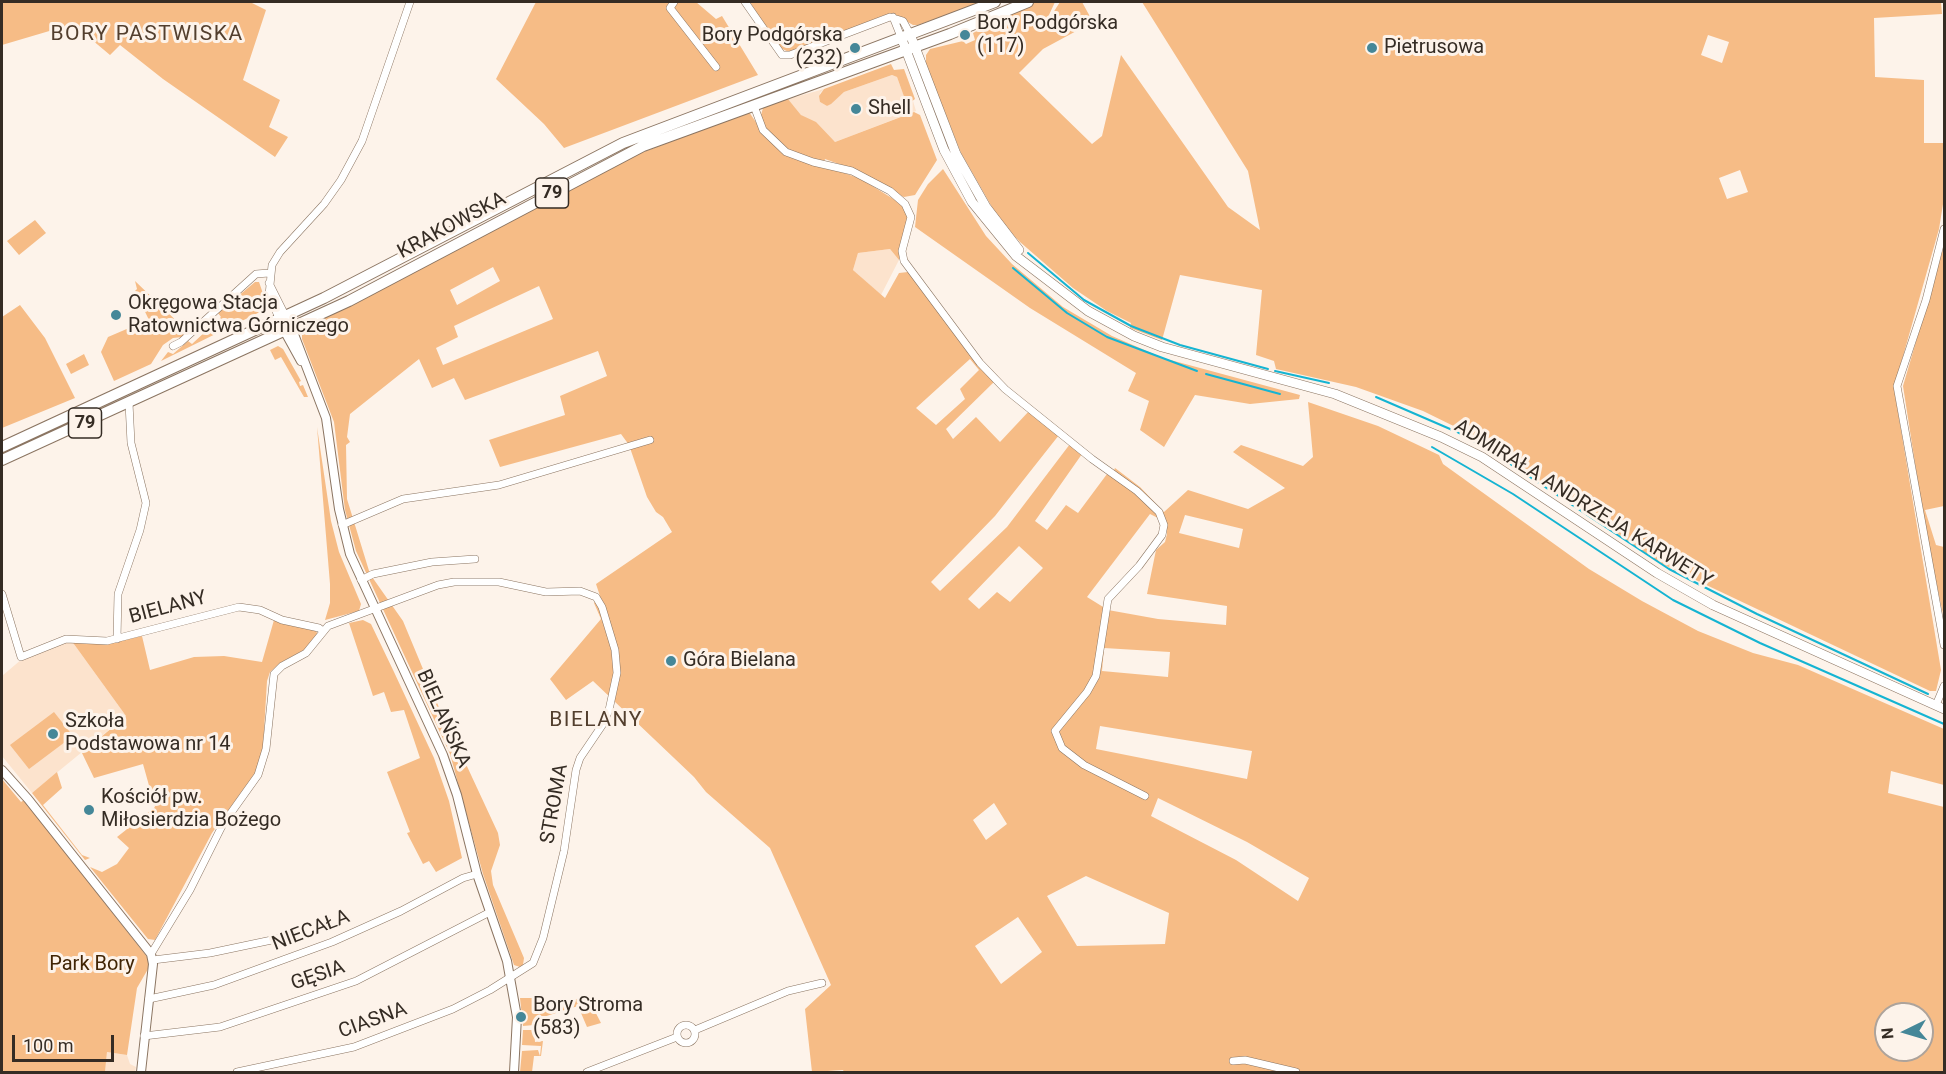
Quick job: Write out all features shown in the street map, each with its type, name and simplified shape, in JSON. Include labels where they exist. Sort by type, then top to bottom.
[{"type":"main road","name":"KRAKOWSKA","points":[[2,447],[283,318],[623,143],[995,2]]},
{"type":"main road","name":"KRAKOWSKA","points":[[2,460],[375,288],[624,155],[910,49],[1028,2]]},
{"type":"main road","name":"ADMIRAŁA ANDRZEJA KARWETY","points":[[906,36],[956,154],[993,216],[1035,271]]},
{"type":"main road","name":"ADMIRAŁA ANDRZEJA KARWETY","points":[[910,49],[911,65],[941,142],[962,186],[1000,239],[1035,271],[1088,311],[1134,336],[1162,347],[1335,394],[1441,436],[1482,458],[1657,573],[1713,605],[1940,707]]},
{"type":"main road","points":[[886,58],[901,60],[911,65]]},
{"type":"street","points":[[288,330],[269,283],[269,273],[277,256],[307,225],[341,180],[362,141],[410,2]]},
{"type":"street","points":[[674,2],[670,8],[716,67]]},
{"type":"street","points":[[746,2],[776,48],[786,56],[892,17],[906,36]]},
{"type":"street","points":[[754,106],[763,130],[786,152],[813,162],[852,171],[890,191],[910,211],[910,222],[902,253],[904,261],[974,355],[1005,389],[1085,454],[1137,491],[1159,512],[1163,519],[1163,530],[1157,543],[1108,599],[1096,676],[1087,692],[1055,731],[1057,743],[1072,756],[1145,796]]},
{"type":"street","points":[[1944,229],[1931,284],[1898,386],[1944,645]]},
{"type":"street","points":[[173,346],[181,342],[256,274],[269,273]]},
{"type":"street","name":"BIELAŃSKA","points":[[288,330],[326,418],[342,525],[361,580],[443,755],[477,874],[511,977],[518,1028],[514,1072]]},
{"type":"street","points":[[117,639],[118,594],[140,530],[146,503],[130,443],[129,403]]},
{"type":"street","points":[[342,525],[403,499],[499,485],[650,440]]},
{"type":"street","points":[[361,580],[373,574],[432,562],[475,559]]},
{"type":"street","name":"STROMA","points":[[375,610],[438,585],[454,582],[499,582],[546,592],[580,591],[596,597],[602,607],[617,658],[617,673],[609,710],[603,724],[580,758],[576,770],[564,851],[539,951],[532,963],[511,977]]},
{"type":"street","points":[[2,594],[5,618]]},
{"type":"street","name":"BIELANY","points":[[5,618],[21,657],[74,638],[99,641],[117,639],[239,607],[260,610],[282,620],[319,628],[323,631]]},
{"type":"street","points":[[141,1072],[152,957],[190,890],[223,824],[258,775],[266,749],[274,674],[306,653],[323,631],[335,622],[375,610]]},
{"type":"street","points":[[1940,707],[1944,686]]},
{"type":"street","points":[[2,770],[28,799],[152,957]]},
{"type":"street","name":"NIECAŁA","points":[[149,999],[214,985],[332,942],[401,911],[463,878],[477,874]]},
{"type":"street","name":"GĘSIA","points":[[144,1036],[220,1027],[356,981],[490,912]]},
{"type":"street","points":[[152,957],[210,952],[286,937]]},
{"type":"street","name":"CIASNA","points":[[237,1072],[354,1047],[453,1009],[511,977]]},
{"type":"street","points":[[695,1030],[788,991],[822,982]]},
{"type":"street","points":[[677,1037],[677,1030],[682,1025],[689,1025],[695,1030]]},
{"type":"street","points":[[677,1037],[683,1042],[691,1042],[695,1037],[695,1030]]},
{"type":"street","points":[[587,1072],[677,1037]]},
{"type":"street","points":[[1233,1061],[1245,1060],[1296,1072]]},
{"type":"shaded area","name":"Shell","points":[[892,75],[897,77],[907,105],[913,101],[916,111],[835,142],[801,115],[788,99],[824,89],[820,93],[820,102],[827,106],[844,92]]},
{"type":"shaded area","points":[[890,249],[899,260],[881,295],[853,270],[858,253]]},
{"type":"shaded area","name":"Szkoła Podstawowa nr 14","points":[[71,640],[126,716],[32,793],[2,756],[2,676],[22,659]]},
{"type":"shaded area","points":[[107,1052],[127,1055],[130,1064],[136,1067],[135,1072],[105,1072]]},
{"type":"green space","points":[[2,2],[250,2],[266,10],[243,80],[280,100],[269,127],[288,137],[275,157],[163,79],[120,45],[110,55],[73,24],[2,45]]},
{"type":"green space","points":[[536,2],[696,2],[716,19],[722,16],[758,75],[564,148],[544,124],[496,79]]},
{"type":"green space","points":[[750,2],[982,2],[918,25],[913,25],[894,14],[882,16],[791,53],[778,47]]},
{"type":"green space","points":[[1034,2],[1055,2],[1042,30],[1060,2],[1082,2],[1093,22],[1043,49],[1019,73],[1092,144],[1102,136],[1121,55],[1228,207],[1260,230],[1248,171],[1142,2],[1941,2],[1942,14],[1874,18],[1875,77],[1924,80],[1924,143],[1944,143],[1944,198],[1939,229],[1894,388],[1941,670],[1936,691],[1930,691],[1662,564],[1476,437],[1423,411],[1356,387],[1276,369],[1274,361],[1256,355],[1262,290],[1180,275],[1162,340],[1130,328],[1131,323],[1107,311],[1073,288],[1020,242],[1000,221],[961,153],[926,65],[926,55],[930,49],[963,41],[966,44],[975,40],[973,33]],"holes":[[[1708,35],[1729,42],[1722,63],[1701,55]],[[1740,170],[1748,192],[1727,199],[1719,178]]]},
{"type":"green space","points":[[891,64],[894,70],[904,69],[915,99],[907,105],[897,77],[892,75],[844,92],[827,106],[820,102],[819,96],[824,89]]},
{"type":"green space","points":[[788,99],[801,115],[816,122],[835,142],[914,112],[920,115],[937,160],[915,195],[904,197],[896,194],[853,169],[825,159],[822,168],[836,170],[861,179],[895,200],[907,210],[909,217],[899,260],[890,249],[858,253],[853,270],[885,298],[899,273],[908,272],[994,382],[946,429],[953,439],[976,417],[1000,442],[1030,410],[1059,435],[995,516],[931,582],[940,591],[1007,527],[1070,444],[1082,454],[1035,521],[1047,530],[1066,505],[1078,513],[1107,474],[1111,477],[1115,468],[1140,487],[1164,512],[1188,490],[1248,509],[1285,488],[1233,452],[1241,445],[1303,466],[1313,457],[1308,402],[1378,426],[1439,455],[1443,464],[1589,569],[1698,631],[1753,653],[1798,665],[1944,729],[1944,785],[1891,771],[1888,793],[1944,807],[1944,1072],[844,1072],[843,1070],[812,1072],[805,1009],[831,985],[770,848],[706,792],[694,777],[593,681],[566,700],[550,679],[601,619],[594,603],[600,596],[596,584],[672,532],[647,497],[629,445],[621,434],[500,467],[489,440],[565,415],[560,396],[607,376],[598,351],[465,400],[454,378],[432,388],[419,359],[350,414],[347,437],[350,442],[346,445],[347,499],[370,574],[403,621],[453,741],[498,833],[500,845],[491,871],[493,885],[524,958],[523,965],[520,967],[514,965],[483,874],[450,754],[356,551],[345,510],[334,422],[302,339],[302,333],[312,325],[633,156],[749,112],[762,131],[763,108]],"holes":[[[493,267],[500,281],[457,305],[450,290]],[[539,286],[553,319],[443,365],[436,348],[458,337],[454,326]],[[970,359],[979,370],[960,389],[965,399],[936,425],[916,408]],[[1150,514],[1166,522],[1167,534],[1165,542],[1156,550],[1147,594],[1227,606],[1226,625],[1158,619],[1108,610],[1087,597]],[[1185,515],[1243,529],[1239,548],[1179,533]],[[1019,546],[1043,568],[1010,602],[997,592],[979,609],[968,599]],[[1104,648],[1170,652],[1168,677],[1102,671]],[[1100,726],[1252,751],[1247,779],[1096,749]],[[1158,798],[1247,842],[1309,878],[1298,901],[1236,860],[1151,816]],[[994,803],[1007,824],[986,840],[973,820]],[[1086,876],[1169,913],[1165,944],[1077,946],[1047,896]],[[1018,917],[1042,952],[1001,984],[975,946]]]},
{"type":"green space","points":[[943,169],[986,236],[1012,264],[1063,307],[1112,336],[1163,358],[1300,395],[1299,399],[1250,404],[1195,395],[1164,447],[1140,430],[1149,401],[1128,391],[1136,373],[1030,308],[915,227],[918,200],[928,184]]},
{"type":"green space","points":[[35,220],[46,233],[19,255],[7,241]]},
{"type":"green space","points":[[1944,246],[1944,506],[1925,510],[1936,545],[1944,547],[1944,619],[1926,534],[1903,386]]},
{"type":"green space","points":[[135,281],[187,331],[182,337],[173,338],[163,345],[151,364],[114,381],[101,352],[108,337],[129,328],[132,335],[145,328],[143,324],[149,320],[135,291],[137,289]]},
{"type":"green space","points":[[255,282],[259,282],[268,308],[161,361],[168,352],[173,354],[188,341],[192,344],[221,317],[218,313]]},
{"type":"green space","points":[[20,305],[45,338],[75,398],[2,428],[2,317]]},
{"type":"green space","points":[[278,346],[283,349],[301,381],[300,386],[303,385],[308,397],[304,397],[281,357],[275,360],[270,350]]},
{"type":"green space","points":[[84,354],[89,365],[71,374],[66,364]]},
{"type":"green space","points":[[317,427],[331,521],[339,552],[361,604],[359,611],[325,620],[330,603],[330,584]]},
{"type":"green space","points":[[274,620],[314,629],[318,634],[304,650],[280,663],[270,672],[267,681],[263,748],[255,773],[212,833],[155,940],[148,939],[90,867],[102,872],[117,864],[129,848],[117,837],[155,807],[143,764],[94,778],[82,753],[126,716],[71,640],[121,641],[142,636],[150,670],[194,657],[224,656],[262,662]]},
{"type":"green space","points":[[363,620],[371,624],[394,672],[434,758],[449,801],[462,858],[436,872],[429,861],[423,864],[407,833],[410,832],[387,772],[420,758],[404,710],[391,712],[384,692],[373,696],[349,623]]},
{"type":"green space","points":[[54,712],[73,736],[29,769],[10,745]]},
{"type":"green space","points":[[57,772],[62,788],[43,805],[82,855],[90,858],[85,860],[32,793]]},
{"type":"green space","name":"Park Bory","points":[[2,779],[21,802],[24,800],[148,958],[148,969],[137,988],[127,1055],[107,1052],[105,1072],[2,1072]]},
{"type":"green space","points":[[587,996],[601,1023],[587,1027],[578,1006],[534,1020],[534,1025],[523,1026],[520,998],[533,998],[535,1011]]},
{"type":"green space","points":[[523,1030],[534,1030],[535,1042],[543,1041],[541,1056],[541,1046],[522,1045]]},
{"type":"green space","points":[[538,1050],[540,1056],[534,1056],[532,1072],[520,1072],[522,1051]]},
{"type":"waterway","points":[[1028,253],[1084,300],[1131,326],[1180,345],[1268,369]]},
{"type":"waterway","points":[[1013,268],[1067,313],[1107,337],[1197,371]]},
{"type":"waterway","points":[[1275,371],[1329,383]]},
{"type":"waterway","points":[[1206,374],[1280,394]]},
{"type":"waterway","points":[[1376,397],[1457,432],[1489,450],[1669,569],[1757,614],[1928,694]]},
{"type":"waterway","points":[[1432,447],[1513,494],[1673,600],[1760,643],[1944,724]]},
{"type":"place","name":"Bory Podgórska (117)","points":[[965,35]]},
{"type":"place","name":"Bory Podgórska (232)","points":[[855,48]]},
{"type":"place","name":"Pietrusowa","points":[[1372,48]]},
{"type":"place","name":"Shell","points":[[856,109]]},
{"type":"place","name":"Okręgowa Stacja Ratownictwa Górniczego","points":[[116,315]]},
{"type":"place","name":"Góra Bielana","points":[[671,661]]},
{"type":"place","name":"Szkoła Podstawowa nr 14","points":[[53,734]]},
{"type":"place","name":"Kościół pw. Miłosierdzia Bożego","points":[[89,810]]},
{"type":"place","name":"Bory Stroma (583)","points":[[521,1017]]},
{"type":"district","name":"BORY PASTWISKA","points":[[147,35]]},
{"type":"district","name":"BIELANY","points":[[596,721]]}]
